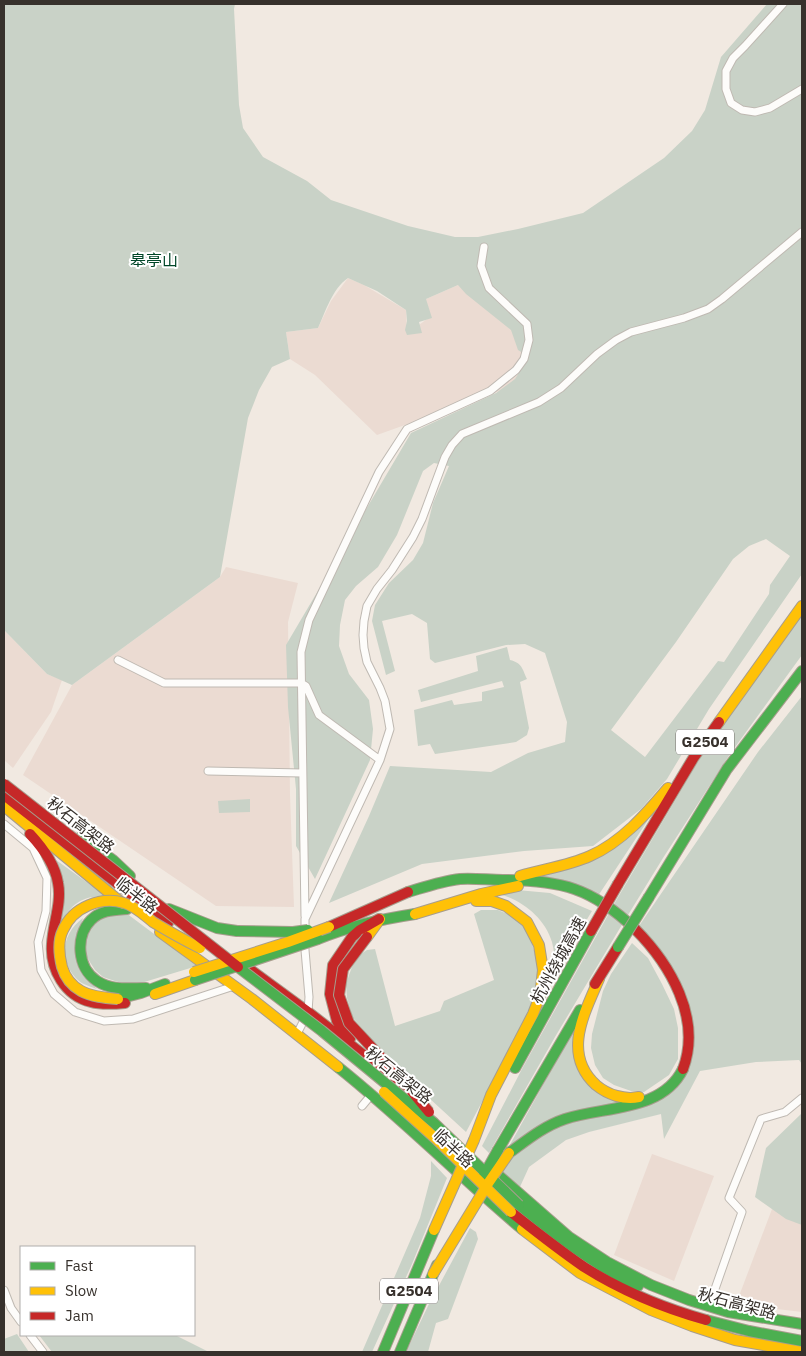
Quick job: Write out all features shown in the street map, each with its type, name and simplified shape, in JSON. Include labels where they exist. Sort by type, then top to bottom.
[{"type":"main road","name":"杭州绕城高速","points":[[383,1352],[474,1140],[591,931],[694,757],[802,606]]},
{"type":"main road","name":"G2504","points":[[400,1352],[449,1238],[498,1150],[618,947],[727,770],[802,671]]},
{"type":"main road","points":[[503,880],[592,855],[614,842],[656,802],[694,757]]},
{"type":"main road","name":"临半路","points":[[4,782],[112,860],[168,909],[370,1060],[569,1237],[607,1262],[651,1285],[689,1300],[728,1312],[802,1324]]},
{"type":"main road","name":"秋石高架路","points":[[4,782],[322,1031],[434,1123],[519,1205],[564,1242],[621,1277],[672,1301],[757,1325],[802,1334]]},
{"type":"main road","name":"秋石高架路","points":[[4,795],[302,1026],[380,1089],[435,1138],[511,1212],[559,1250],[631,1292],[693,1316],[717,1324],[802,1341]]},
{"type":"main road","points":[[4,806],[34,838],[49,857],[54,868],[59,898],[53,934],[52,960],[55,970],[74,996],[95,1004],[127,1003],[329,926],[408,892],[456,880],[520,879],[566,885],[596,898],[620,915],[650,944],[659,954],[669,971],[687,1015],[688,1046],[685,1062],[679,1076],[660,1094],[633,1104],[566,1118],[552,1124],[538,1132],[510,1154],[489,1182],[433,1274]]},
{"type":"main road","name":"临半路","points":[[4,806],[130,909],[297,1034],[372,1094],[490,1202],[534,1239],[580,1273],[651,1310],[692,1326],[736,1340],[802,1352]]},
{"type":"main road","points":[[130,909],[118,907],[99,914],[83,929],[80,941],[82,961],[86,971],[94,980],[105,986],[117,989],[165,984],[318,939],[338,930],[380,919],[415,914],[508,888],[538,886],[552,888],[575,896],[592,904],[616,920],[645,948],[660,966],[679,1010],[683,1032],[682,1050],[677,1068],[670,1079],[649,1094],[635,1098],[618,1097],[604,1091],[590,1080],[580,1064],[579,1031],[583,1016],[599,979]]},
{"type":"main road","points":[[165,984],[141,994],[118,999],[98,997],[81,991],[72,984],[61,965],[59,942],[66,923],[79,910],[103,900],[124,902],[177,937],[200,948]]},
{"type":"main road","points":[[451,904],[492,901],[506,906],[516,913],[527,922],[534,933],[539,945],[542,970],[540,996],[533,1014],[492,1095],[474,1140]]},
{"type":"main road","points":[[168,909],[217,928],[237,931],[293,932],[329,926]]},
{"type":"main road","points":[[380,919],[343,969],[339,995],[350,1023],[405,1083],[456,1144]]},
{"type":"main road","points":[[370,1060],[350,1039],[337,1021],[330,994],[334,965],[352,937],[360,930],[380,919]]},
{"type":"street","points":[[783,4],[733,58],[726,71],[726,89],[731,103],[742,110],[755,112],[770,108],[802,89]]},
{"type":"street","points":[[305,919],[380,760],[390,729],[385,701],[367,662],[362,635],[368,606],[377,589],[392,570],[413,537],[422,519],[444,457],[462,434],[539,402],[561,388],[597,354],[616,340],[631,332],[684,318],[708,309],[802,232]]},
{"type":"street","points":[[297,1034],[308,1012],[309,997],[305,950],[301,652],[309,620],[379,472],[407,429],[490,391],[516,370],[524,359],[528,340],[527,324],[489,288],[481,266],[484,247]]},
{"type":"street","points":[[118,660],[164,683],[301,683],[306,686],[319,715],[380,760]]},
{"type":"street","points":[[208,772],[302,773]]},
{"type":"street","points":[[4,824],[33,848],[47,878],[46,911],[38,942],[41,970],[54,994],[75,1012],[104,1021],[133,1019],[234,986]]},
{"type":"street","points":[[362,1106],[372,1094]]},
{"type":"street","points":[[709,1306],[742,1212],[729,1198],[762,1119],[786,1112],[802,1098]]},
{"type":"street","points":[[4,1290],[11,1308],[20,1321]]},
{"type":"street","points":[[31,1336],[43,1352]]},
{"type":"shaded area","points":[[609,243],[511,387],[377,435],[315,375],[290,359],[286,332],[318,328],[331,301],[348,278],[364,285],[406,310],[407,334],[427,319],[426,299],[458,285]]},
{"type":"shaded area","points":[[226,567],[298,583],[288,622],[290,795],[294,907],[216,906],[23,775],[72,685],[220,577]]},
{"type":"shaded area","points":[[4,630],[47,674],[62,680],[51,712],[13,768],[4,760]]},
{"type":"shaded area","points":[[652,1154],[714,1176],[674,1281],[614,1255]]},
{"type":"shaded area","points":[[772,1209],[802,1222],[802,1312],[736,1304]]},
{"type":"green space","name":"皋亭山","points":[[4,4],[235,4],[239,105],[243,128],[263,157],[307,181],[331,200],[408,226],[455,237],[478,237],[583,213],[664,158],[692,131],[705,110],[721,57],[767,4],[802,4],[802,574],[709,709],[667,779],[641,809],[593,846],[524,851],[422,864],[329,903],[390,766],[491,772],[528,753],[565,742],[567,722],[545,653],[525,644],[506,645],[435,663],[430,659],[427,623],[412,614],[382,621],[395,671],[386,675],[372,621],[375,605],[389,583],[413,560],[423,543],[433,503],[449,466],[434,463],[423,471],[397,535],[378,567],[356,586],[345,600],[340,625],[339,646],[349,674],[369,700],[373,729],[370,760],[315,879],[296,846],[296,789],[288,707],[286,645],[411,433],[496,393],[515,379],[529,357],[518,350],[511,330],[466,294],[458,285],[426,299],[432,318],[419,322],[422,333],[407,335],[405,330],[407,321],[406,310],[377,291],[348,278],[334,294],[318,328],[286,332],[290,359],[272,367],[259,390],[248,418],[220,577],[72,685],[47,674],[4,630]],"holes":[[[766,539],[790,556],[770,585],[769,594],[724,662],[718,661],[645,757],[611,730],[676,642],[733,559],[749,546]]]},
{"type":"green space","points":[[802,611],[802,655],[730,754],[663,858],[555,1037],[489,1153],[482,1146],[523,1067],[617,899],[699,760]]},
{"type":"green space","points":[[507,647],[510,660],[519,664],[527,679],[520,682],[529,728],[527,735],[516,742],[435,754],[430,744],[418,746],[414,710],[452,700],[454,705],[482,701],[482,692],[504,687],[502,681],[421,702],[418,690],[478,671],[476,656]]},
{"type":"green space","points":[[802,696],[802,1064],[799,1060],[756,1062],[700,1071],[664,1139],[661,1114],[589,1132],[566,1140],[529,1167],[519,1189],[501,1172],[526,1145],[556,1128],[677,1086],[692,1019],[639,926],[758,752]]},
{"type":"green space","points":[[250,799],[250,812],[219,813],[218,801]]},
{"type":"green space","points":[[648,820],[598,896],[539,877]]},
{"type":"green space","points":[[56,860],[106,896],[97,896],[78,903],[68,912],[59,925],[62,885]]},
{"type":"green space","points":[[517,890],[550,893],[592,911],[557,969],[552,942],[544,925],[524,905],[499,894]]},
{"type":"green space","points":[[481,910],[498,910],[515,917],[527,927],[539,967],[534,1004],[466,1132],[416,1086],[353,1018],[347,998],[346,985],[352,967],[361,954],[367,950],[375,949],[395,1026],[440,1011],[444,1001],[494,980],[474,914]]},
{"type":"green space","points":[[126,913],[197,966],[131,985],[103,977],[95,970],[86,956],[86,939],[90,928],[106,914]]},
{"type":"green space","points":[[83,918],[77,947],[78,961],[85,977],[97,989],[79,981],[72,973],[65,957],[65,948],[70,932]]},
{"type":"green space","points":[[632,943],[648,958],[674,1009],[678,1028],[678,1059],[669,1075],[644,1092],[631,1091],[614,1085],[603,1078],[595,1065],[591,1048],[592,1034],[603,991],[611,974]]},
{"type":"green space","points":[[575,1027],[578,1069],[628,1103],[599,1107],[507,1150]]},
{"type":"green space","points":[[802,1113],[802,1225],[786,1219],[755,1197],[766,1148]]},
{"type":"green space","points":[[431,1161],[447,1178],[412,1264],[372,1352],[362,1352],[420,1218],[431,1176]]},
{"type":"green space","points":[[470,1228],[476,1232],[478,1239],[448,1319],[436,1323],[428,1352],[406,1352],[428,1306]]},
{"type":"green space","points":[[17,1334],[29,1352],[4,1352],[4,1339]]},
{"type":"green space","points":[[40,1336],[177,1336],[209,1352],[52,1352]]},
{"type":"traffic: fast","points":[[649,897],[727,769],[802,671]]},
{"type":"traffic: fast","points":[[81,837],[113,860],[130,876]]},
{"type":"traffic: fast","points":[[408,892],[460,879],[542,882],[575,889],[590,895],[619,915],[635,929]]},
{"type":"traffic: fast","points":[[618,947],[649,897]]},
{"type":"traffic: fast","points":[[127,909],[103,912],[91,920],[82,934],[80,952],[85,968],[97,981],[121,988],[146,988]]},
{"type":"traffic: fast","points":[[169,909],[217,928],[237,931]]},
{"type":"traffic: fast","points":[[318,939],[342,930],[415,914]]},
{"type":"traffic: fast","points":[[237,931],[293,932],[308,930]]},
{"type":"traffic: fast","points":[[515,1068],[591,931]]},
{"type":"traffic: fast","points":[[195,980],[318,939]]},
{"type":"traffic: fast","points":[[238,967],[322,1031],[434,1123],[519,1205]]},
{"type":"traffic: fast","points":[[118,999],[165,984]]},
{"type":"traffic: fast","points":[[498,1150],[580,1010]]},
{"type":"traffic: fast","points":[[338,1067],[385,1106],[522,1229]]},
{"type":"traffic: fast","points":[[509,1153],[557,1122],[647,1100],[661,1093],[674,1083],[683,1069]]},
{"type":"traffic: fast","points":[[482,1179],[498,1150]]},
{"type":"traffic: fast","points":[[490,1168],[569,1237],[607,1262],[651,1285],[689,1300],[728,1312],[802,1324]]},
{"type":"traffic: fast","points":[[519,1205],[591,1259],[638,1286]]},
{"type":"traffic: fast","points":[[383,1352],[434,1230]]},
{"type":"traffic: fast","points":[[400,1352],[437,1265]]},
{"type":"traffic: fast","points":[[706,1320],[749,1331],[802,1341]]},
{"type":"traffic: slow","points":[[719,722],[802,606]]},
{"type":"traffic: slow","points":[[520,876],[573,862],[602,850],[633,826],[668,788]]},
{"type":"traffic: slow","points":[[4,806],[123,904]]},
{"type":"traffic: slow","points":[[415,914],[481,894],[518,886]]},
{"type":"traffic: slow","points":[[118,999],[94,996],[81,991],[72,984],[63,971],[59,948],[61,935],[74,915],[89,905],[106,901],[128,904],[153,922],[200,948]]},
{"type":"traffic: slow","points":[[474,1140],[491,1095],[533,1014],[540,996],[543,970],[539,945],[527,922],[506,906],[492,901],[476,901]]},
{"type":"traffic: slow","points":[[367,937],[380,919]]},
{"type":"traffic: slow","points":[[194,972],[329,927]]},
{"type":"traffic: slow","points":[[160,932],[252,999],[338,1067]]},
{"type":"traffic: slow","points":[[599,979],[582,1020],[578,1047],[580,1060],[586,1073],[601,1089],[622,1097],[639,1097]]},
{"type":"traffic: slow","points":[[155,994],[195,980]]},
{"type":"traffic: slow","points":[[384,1092],[435,1138],[511,1212]]},
{"type":"traffic: slow","points":[[434,1230],[474,1140]]},
{"type":"traffic: slow","points":[[433,1274],[489,1182],[509,1153]]},
{"type":"traffic: slow","points":[[522,1229],[580,1273],[651,1310],[735,1340],[802,1352]]},
{"type":"traffic: jam","points":[[618,884],[694,757],[719,722]]},
{"type":"traffic: jam","points":[[4,784],[238,967]]},
{"type":"traffic: jam","points":[[4,795],[168,923]]},
{"type":"traffic: jam","points":[[30,834],[48,857],[58,883],[59,898],[52,953],[61,980],[67,988],[82,999],[99,1004],[125,1003]]},
{"type":"traffic: jam","points":[[591,931],[618,884]]},
{"type":"traffic: jam","points":[[329,927],[408,892]]},
{"type":"traffic: jam","points":[[350,1039],[337,1021],[330,994],[333,965],[352,937],[379,919]]},
{"type":"traffic: jam","points":[[635,929],[660,958],[671,975],[679,993],[688,1031],[688,1050],[683,1069]]},
{"type":"traffic: jam","points":[[367,937],[343,969],[339,995],[349,1023],[405,1083],[429,1112]]},
{"type":"traffic: jam","points":[[595,984],[618,947]]},
{"type":"traffic: jam","points":[[248,968],[370,1060],[407,1093]]},
{"type":"traffic: jam","points":[[511,1212],[565,1254],[598,1276],[643,1298],[706,1320]]}]
